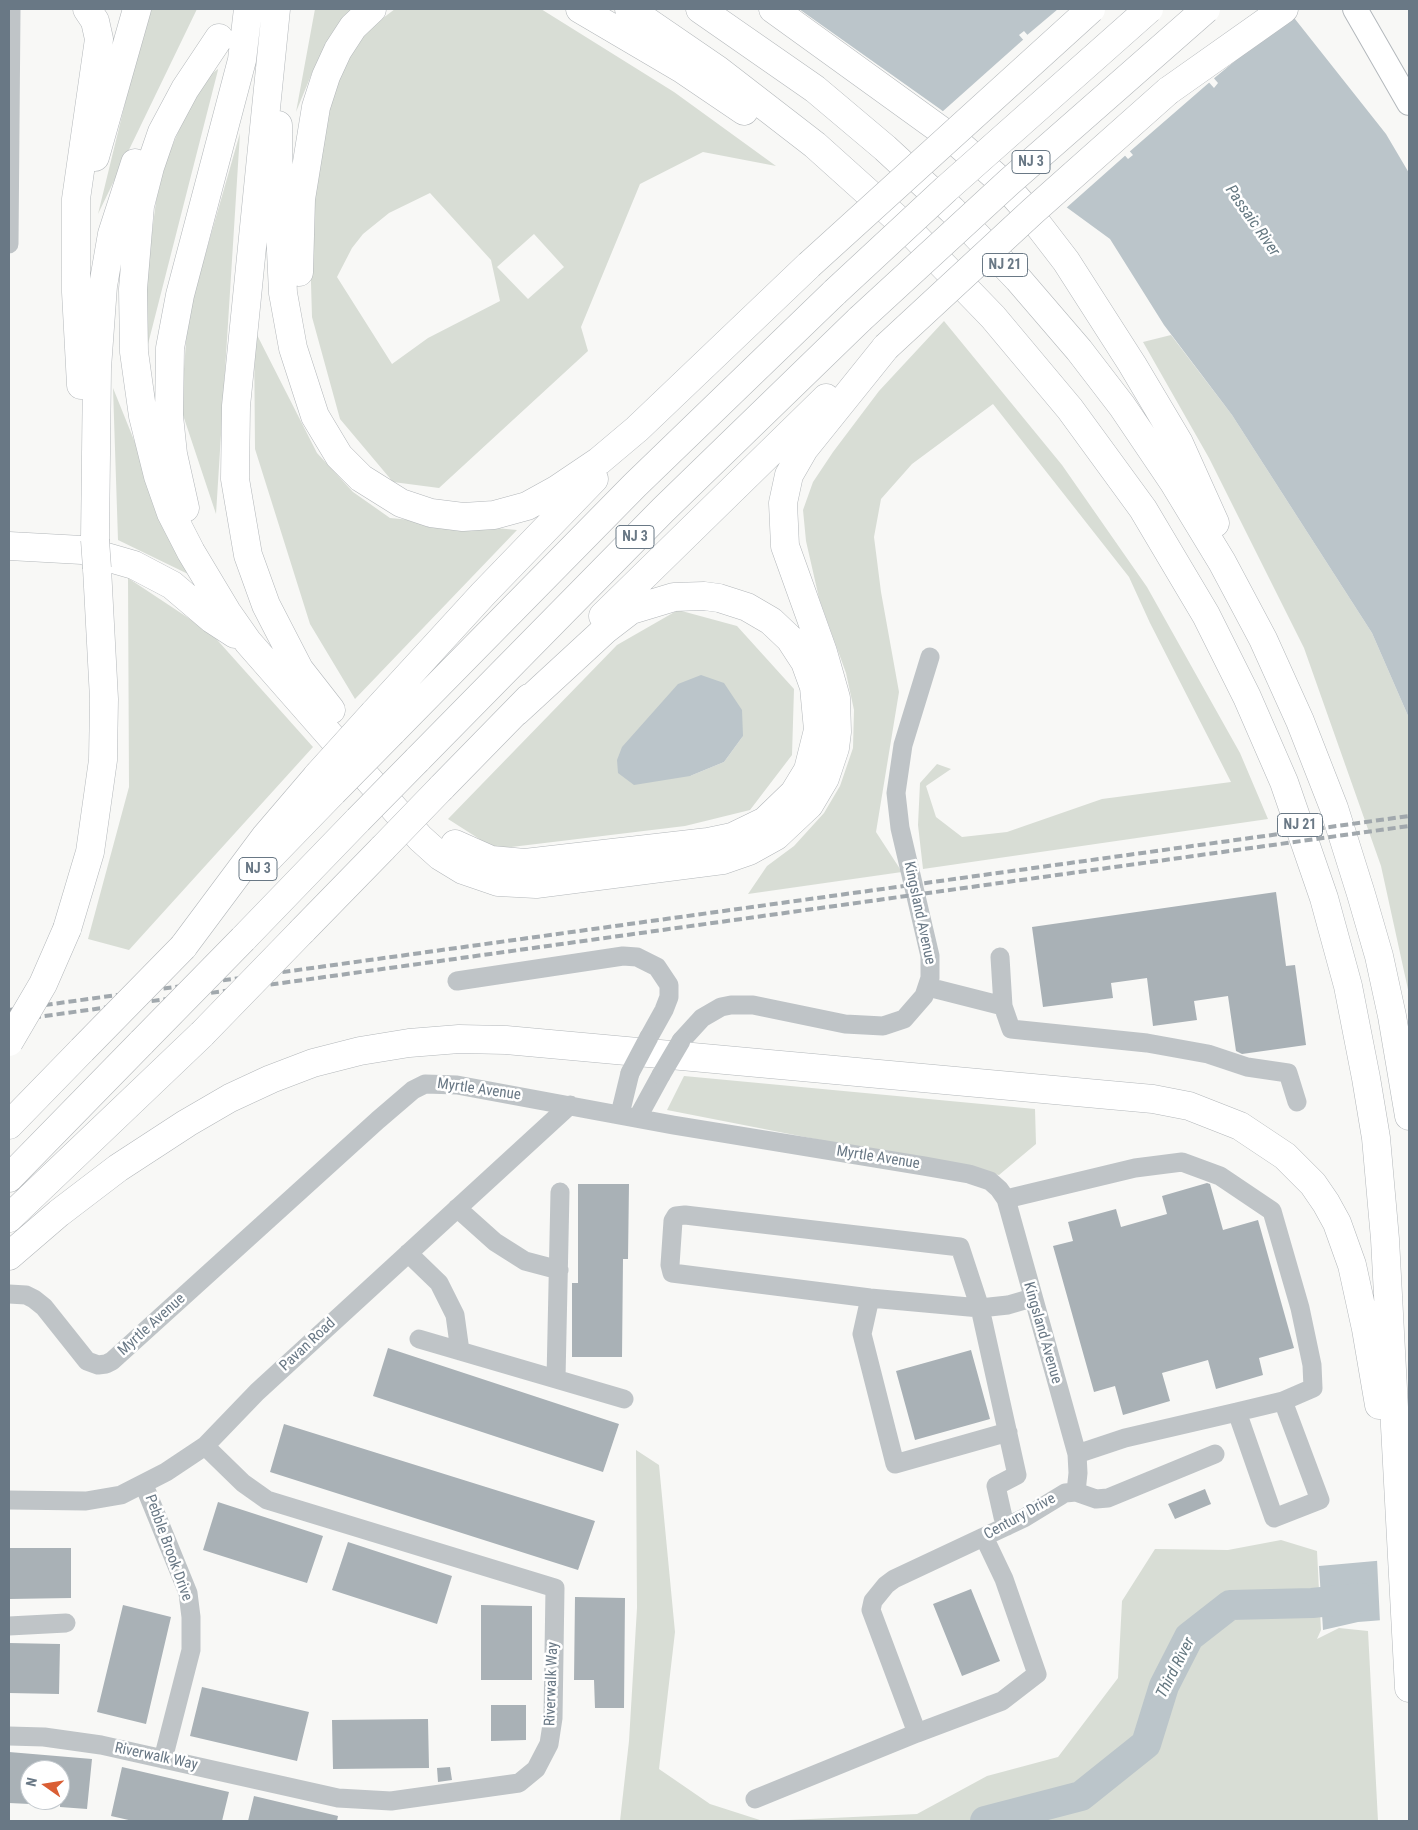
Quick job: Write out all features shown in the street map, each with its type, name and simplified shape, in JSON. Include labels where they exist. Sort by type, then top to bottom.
[{"type":"highway","points":[[9,1043],[43,984],[67,929],[90,852],[103,760],[104,699],[97,568],[84,433],[76,269],[75,222],[79,170],[99,39],[95,21],[87,9]]},
{"type":"highway","points":[[76,269],[86,193],[137,9]]},
{"type":"highway","points":[[276,9],[236,406],[235,479],[248,555],[266,605],[287,649],[314,689],[442,835],[461,848],[481,857],[514,863],[536,863],[708,842],[744,833],[775,813],[794,793],[808,770],[818,730],[814,687],[804,662],[790,639],[771,621],[747,607],[719,598],[704,596],[674,597],[631,610],[605,630],[516,712]]},
{"type":"highway","points":[[282,9],[278,131],[281,273],[289,329],[315,416],[330,443],[361,478],[387,496],[416,509],[463,517],[510,512],[544,498],[599,461],[661,407],[809,265],[1091,9]]},
{"type":"highway","points":[[305,386],[300,329],[299,237],[301,199],[309,140],[316,107],[331,62],[353,27],[372,9]]},
{"type":"highway","points":[[580,9],[657,53],[707,86],[904,225]]},
{"type":"highway","name":"NJ 21","points":[[629,9],[700,56],[765,105],[832,160],[904,225],[973,295],[1033,362],[1089,433],[1134,497],[1175,562],[1221,642],[1260,725],[1292,803],[1319,884],[1340,957],[1361,1047],[1371,1108],[1385,1231],[1409,1688]]},
{"type":"highway","name":"NJ 21","points":[[700,9],[784,66],[862,128],[931,190],[996,254],[1059,326],[1122,406],[1185,499],[1237,589],[1296,712],[1344,837],[1383,976],[1409,1116]]},
{"type":"highway","points":[[773,9],[954,138],[1002,182],[1026,209],[1083,286],[1179,443],[1205,499],[1237,589]]},
{"type":"highway","name":"NJ 3","points":[[9,1125],[183,947],[383,722],[635,485],[835,292],[952,184],[1149,9]]},
{"type":"highway","name":"NJ 3","points":[[9,1178],[650,522],[860,319],[1028,165],[1206,9]]},
{"type":"highway","points":[[236,20],[170,116],[150,167],[138,226],[133,311],[134,352],[139,396],[158,476],[181,534],[248,642],[420,838],[440,856],[463,870],[498,882],[536,884],[709,862],[749,851],[788,827],[809,805],[821,785],[830,764],[837,732],[836,698],[833,683],[785,546],[782,518],[785,489],[789,475],[804,449],[886,347],[1026,218],[1261,9]]},
{"type":"highway","points":[[1168,91],[1284,9]]},
{"type":"highway","points":[[95,540],[98,342],[103,286],[112,234],[127,184],[153,124],[187,72],[236,20]]},
{"type":"highway","points":[[218,596],[199,550],[177,472],[168,416],[168,365],[178,304],[242,60],[236,20]]},
{"type":"highway","points":[[9,1218],[202,1034],[516,712],[598,621],[642,577],[862,363],[886,347]]},
{"type":"highway","points":[[383,722],[661,407]]},
{"type":"highway","points":[[9,546],[82,550],[134,565],[172,585],[212,619],[248,642]]},
{"type":"highway","points":[[9,1256],[59,1213],[118,1168],[186,1123],[230,1098],[271,1079],[314,1063],[360,1051],[409,1043],[459,1039],[506,1040],[1153,1099],[1180,1104],[1224,1118],[1270,1145],[1299,1169],[1313,1184],[1326,1203],[1352,1265],[1362,1307],[1401,1539]]},
{"type":"main road","points":[[1358,10],[1409,103]]},
{"type":"street","points":[[9,244],[11,9]]},
{"type":"street","name":"Kingsland Avenue","points":[[629,1116],[661,1075],[681,1041],[694,1024],[710,1012],[721,1007],[742,1004],[845,1024],[883,1026],[904,1019],[924,996],[928,987],[930,956],[900,828],[896,793],[901,754],[930,657]]},
{"type":"street","points":[[458,981],[623,956],[637,956],[657,966],[669,985],[669,997],[630,1073],[629,1116]]},
{"type":"street","points":[[1000,957],[1003,1006],[1011,1029],[1146,1043],[1208,1054],[1247,1067],[1288,1073],[1297,1102]]},
{"type":"street","points":[[928,987],[1003,1006]]},
{"type":"street","name":"Myrtle Avenue","points":[[9,1294],[18,1293],[34,1299],[44,1307],[87,1361],[98,1365],[112,1361],[413,1090],[425,1084],[436,1083],[570,1105],[969,1174],[990,1181]]},
{"type":"street","name":"Pavan Road","points":[[9,1500],[86,1501],[121,1495],[144,1485],[205,1446],[256,1392],[570,1105]]},
{"type":"street","points":[[1006,1199],[1135,1168],[1182,1162],[1220,1176],[1272,1212],[1300,1308],[1312,1366],[1313,1388],[1282,1401],[1125,1438],[1076,1454]]},
{"type":"street","name":"Kingsland Avenue","points":[[990,1181],[1006,1199],[1076,1454],[1078,1473],[1076,1492]]},
{"type":"street","points":[[556,1379],[560,1192]]},
{"type":"street","points":[[458,1208],[495,1242],[525,1261],[559,1270]]},
{"type":"street","points":[[1007,1526],[1002,1517],[996,1486],[1017,1475],[980,1308],[960,1247],[685,1214],[676,1216],[673,1221],[670,1265],[672,1273],[870,1298],[980,1308],[1008,1305],[1032,1298]]},
{"type":"street","points":[[408,1253],[439,1283],[455,1315],[460,1351]]},
{"type":"street","points":[[870,1298],[862,1334],[895,1464],[1008,1432]]},
{"type":"street","points":[[419,1339],[624,1399]]},
{"type":"street","points":[[1237,1412],[1274,1518],[1320,1500],[1282,1401]]},
{"type":"street","name":"Riverwalk Way","points":[[9,1736],[44,1737],[101,1745],[338,1798],[391,1801],[519,1783],[536,1768],[549,1744],[553,1718],[555,1588],[267,1500],[243,1483],[205,1446]]},
{"type":"street","name":"Century Drive","points":[[916,1733],[871,1610],[878,1592],[894,1579],[1007,1526],[1059,1496],[1076,1492],[1096,1498],[1108,1498],[1215,1454]]},
{"type":"street","name":"Pebble Brook Drive","points":[[144,1485],[188,1593],[191,1617],[191,1650],[163,1759]]},
{"type":"street","points":[[756,1799],[916,1733],[1002,1701],[1037,1674],[1004,1579],[984,1537]]},
{"type":"street","points":[[9,1626],[66,1624]]},
{"type":"shaded area","points":[[148,9],[197,9],[98,214]]},
{"type":"shaded area","points":[[315,9],[351,9],[330,37],[312,73],[296,112]]},
{"type":"shaded area","points":[[395,9],[541,9],[674,92],[776,166],[703,152],[640,184],[581,327],[588,351],[439,488],[393,482],[340,419],[312,317],[310,249],[314,197],[327,117],[336,84],[352,51],[371,27]],"holes":[[[430,193],[491,260],[500,301],[428,338],[392,364],[337,277],[352,248],[363,234],[389,213]],[[534,234],[564,267],[528,299],[497,267]]]},
{"type":"shaded area","points":[[218,69],[147,348],[146,279],[159,178],[198,84]]},
{"type":"shaded area","points":[[240,133],[216,514],[181,409],[188,315]]},
{"type":"shaded area","points":[[944,321],[1062,465],[1147,587],[1240,753],[1268,819],[923,869],[918,825],[920,783],[937,764],[951,769],[926,786],[936,817],[962,837],[1007,832],[1102,799],[1231,782],[1150,623],[1129,577],[993,404],[912,464],[881,499],[874,537],[881,592],[899,692],[876,832],[902,872],[748,894],[767,866],[794,846],[824,813],[840,786],[853,748],[854,710],[846,673],[819,598],[806,541],[803,510],[813,482],[833,452],[879,391]]},
{"type":"shaded area","points":[[254,329],[317,453],[353,492],[390,518],[517,530],[355,699],[310,624],[255,449]]},
{"type":"shaded area","points":[[1171,335],[1232,415],[1372,633],[1409,718],[1409,994],[1381,866],[1304,648],[1209,458],[1143,342]]},
{"type":"shaded area","points":[[113,388],[188,574],[118,540]]},
{"type":"shaded area","points":[[128,578],[211,633],[313,747],[129,950],[88,939],[129,787]]},
{"type":"shaded area","points":[[678,610],[737,626],[794,689],[792,755],[750,810],[685,826],[495,849],[448,819],[617,645]],"holes":[[[743,736],[724,762],[690,776]]]},
{"type":"shaded area","points":[[684,1076],[1035,1109],[1036,1144],[999,1175],[667,1110]]},
{"type":"shaded area","points":[[636,1450],[659,1465],[675,1632],[659,1769],[710,1804],[763,1821],[620,1821],[629,1741],[637,1608]]},
{"type":"shaded area","points":[[1281,1540],[1317,1551],[1321,1630],[1317,1639],[1339,1628],[1368,1631],[1378,1821],[768,1821],[917,1814],[987,1776],[1058,1757],[1118,1678],[1122,1601],[1155,1549],[1228,1550]]},
{"type":"water","name":"Passaic River","points":[[799,9],[1144,9],[1214,88],[1218,83],[1154,9],[1283,9],[1295,19],[1386,134],[1409,173],[1409,718],[1372,633],[1232,415],[1164,325],[1110,239],[1032,182],[940,109]],"holes":[[[1024,31],[1133,155],[1128,159],[1019,35]]]},
{"type":"water","points":[[701,675],[724,683],[742,710],[743,736],[724,762],[690,776],[634,785],[618,773],[617,760],[622,747],[678,684]]},
{"type":"water","points":[[1409,1558],[1409,1618],[1358,1622],[1323,1630],[1319,1566]]},
{"type":"pier","points":[[796,9],[942,112],[1025,38],[1127,154],[1065,209],[939,111]]},
{"type":"pier","points":[[1058,9],[1148,9],[1211,81],[1128,153],[1026,36]]},
{"type":"pier","points":[[1151,9],[1287,9],[1247,51],[1212,80]]},
{"type":"pier","points":[[1409,1556],[1409,1620],[1380,1623],[1377,1559]]},
{"type":"building","points":[[1276,892],[1286,966],[1295,965],[1306,1045],[1242,1054],[1236,1051],[1228,996],[1194,1001],[1197,1020],[1153,1026],[1147,978],[1111,983],[1113,998],[1043,1007],[1032,927]]},
{"type":"building","points":[[1207,1183],[1210,1184],[1223,1230],[1258,1220],[1294,1348],[1259,1358],[1263,1375],[1216,1389],[1208,1360],[1162,1373],[1170,1401],[1123,1415],[1115,1386],[1094,1392],[1053,1246],[1073,1241],[1068,1222],[1116,1209],[1121,1227],[1167,1214],[1162,1196]]},
{"type":"building","points":[[578,1184],[629,1184],[628,1259],[623,1259],[622,1357],[572,1357],[572,1283],[578,1283]]},
{"type":"building","points":[[388,1348],[619,1424],[603,1472],[373,1396]]},
{"type":"building","points":[[971,1350],[990,1419],[915,1440],[896,1371]]},
{"type":"building","points":[[284,1424],[595,1521],[578,1570],[270,1472]]},
{"type":"building","points":[[1205,1489],[1211,1504],[1175,1519],[1168,1504]]},
{"type":"building","points":[[218,1502],[323,1536],[307,1583],[203,1550]]},
{"type":"building","points":[[348,1542],[452,1576],[437,1624],[332,1590]]},
{"type":"building","points":[[9,1548],[71,1548],[71,1598],[9,1599]]},
{"type":"building","points":[[971,1589],[1000,1661],[962,1676],[933,1604]]},
{"type":"building","points":[[575,1597],[625,1598],[624,1708],[595,1708],[594,1680],[574,1680]]},
{"type":"building","points":[[123,1605],[171,1617],[146,1724],[97,1712]]},
{"type":"building","points":[[481,1605],[532,1606],[532,1680],[481,1680]]},
{"type":"building","points":[[9,1643],[60,1644],[59,1694],[9,1693]]},
{"type":"building","points":[[202,1687],[309,1712],[297,1761],[190,1736]]},
{"type":"building","points":[[491,1705],[526,1705],[526,1740],[491,1741]]},
{"type":"building","points":[[428,1719],[429,1768],[333,1769],[332,1720]]},
{"type":"building","points":[[9,1752],[92,1759],[87,1809],[70,1808],[70,1760],[20,1760],[20,1804],[9,1803]]},
{"type":"building","points":[[122,1767],[229,1792],[222,1821],[133,1821],[111,1816]]},
{"type":"building","points":[[450,1767],[452,1780],[438,1782],[437,1768]]},
{"type":"building","points":[[254,1796],[338,1816],[337,1821],[248,1821]]},
{"type":"waterway","name":"Third River","points":[[985,1821],[1081,1796],[1146,1744],[1164,1686],[1189,1637],[1230,1605],[1312,1603],[1361,1598]]},
{"type":"railway","points":[[9,1010],[1409,816]]},
{"type":"railway","points":[[9,1021],[1409,826]]}]
